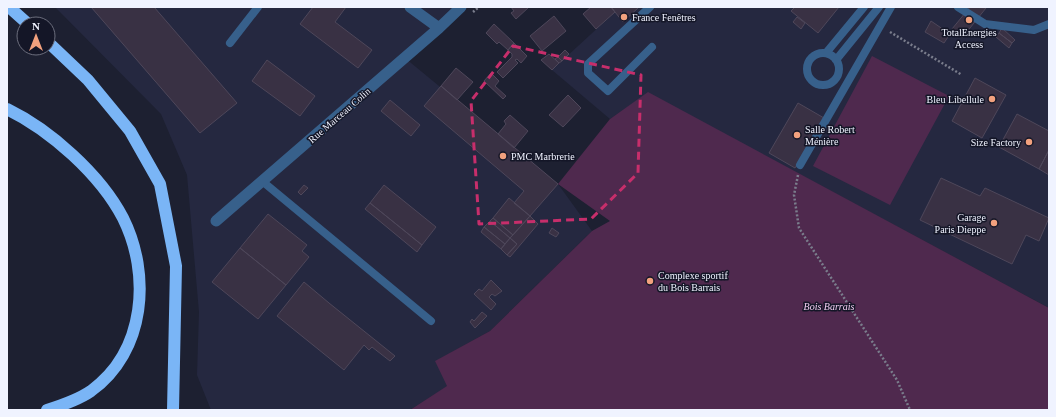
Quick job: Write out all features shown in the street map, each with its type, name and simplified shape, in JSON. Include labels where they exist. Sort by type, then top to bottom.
[{"type":"highway","points":[[9,7],[19,16]]},
{"type":"highway","points":[[56,50],[88,80],[130,131],[160,184],[176,266],[173,410]]},
{"type":"highway","points":[[7,109],[43,131],[73,156],[99,183],[122,218],[135,249],[140,277],[140,302],[134,332],[118,362],[108,376],[91,390],[73,401],[47,410]]},
{"type":"street","points":[[410,7],[439,28]]},
{"type":"street","name":"Rue Marceau Colin","points":[[216,221],[439,28],[461,7]]},
{"type":"lane","points":[[230,43],[258,7]]},
{"type":"lane","points":[[650,7],[588,64],[588,73],[608,91],[652,47]]},
{"type":"lane","points":[[826,53],[864,7]]},
{"type":"lane","points":[[836,60],[880,7]]},
{"type":"lane","points":[[800,165],[891,7]]},
{"type":"lane","points":[[958,7],[985,24],[1034,30],[1049,24]]},
{"type":"lane","points":[[826,53],[836,60],[839,70],[835,79],[831,83],[821,85],[812,81],[807,72],[808,62],[816,54],[826,53]]},
{"type":"lane","points":[[262,181],[431,322]]},
{"type":"path","points":[[880,27],[962,75]]},
{"type":"path","points":[[800,165],[794,195],[799,228],[896,380],[910,410]]},
{"type":"highlighted area","points":[[513,46],[641,75],[638,173],[591,219],[479,224],[471,101]]},
{"type":"shaded area","points":[[55,7],[461,7],[405,58],[558,184],[592,231],[490,331],[436,361],[448,386],[410,410],[211,410],[197,375],[199,312],[187,175],[161,114]]},
{"type":"shaded area","points":[[611,7],[1049,7],[1049,308],[648,93],[610,119],[552,70],[615,12]]},
{"type":"green space","points":[[872,56],[949,96],[890,205],[813,166]]},
{"type":"green space","name":"Bois Barrais","points":[[648,92],[1049,308],[1049,410],[410,410],[447,386],[435,361],[490,331],[592,231],[610,221],[558,184],[610,119]]},
{"type":"building","points":[[91,7],[154,7],[237,103],[200,133]]},
{"type":"building","points":[[313,7],[346,7],[335,22],[372,50],[358,68],[300,24]]},
{"type":"building","points":[[511,7],[529,7],[516,19],[511,13],[514,11]]},
{"type":"building","points":[[591,7],[611,7],[615,12],[596,29],[583,14]]},
{"type":"building","name":"France Fenêtres","points":[[611,7],[639,7],[623,22]]},
{"type":"building","points":[[795,7],[839,7],[818,33],[791,11]]},
{"type":"building","points":[[970,7],[986,8],[962,38],[952,29]]},
{"type":"building","points":[[554,16],[566,31],[542,51],[530,36]]},
{"type":"building","points":[[797,17],[805,23],[801,29],[793,22]]},
{"type":"building","points":[[931,21],[950,34],[944,43],[925,32]]},
{"type":"building","points":[[494,24],[514,43],[508,50],[499,42],[497,44],[486,33]]},
{"type":"building","points":[[1002,28],[1015,40],[1012,43],[999,33]]},
{"type":"building","points":[[999,33],[1012,43],[1009,48],[996,37]]},
{"type":"building","points":[[514,43],[527,56],[521,63],[517,59],[515,60],[518,63],[503,78],[497,72],[512,57],[512,54],[508,50]]},
{"type":"building","points":[[565,50],[569,54],[562,61],[558,57]]},
{"type":"building","points":[[549,54],[559,63],[552,70],[541,60]]},
{"type":"building","points":[[558,57],[562,61],[559,63],[555,59]]},
{"type":"building","points":[[267,60],[315,96],[300,116],[252,81]]},
{"type":"building","points":[[456,68],[473,82],[457,100],[441,86]]},
{"type":"building","points":[[491,73],[499,81],[495,86],[506,96],[503,99],[484,81]]},
{"type":"building","points":[[975,78],[1006,95],[982,138],[952,121]]},
{"type":"building","name":"PMC Marbrerie","points":[[441,86],[558,184],[530,216],[514,203],[524,191],[424,106]]},
{"type":"building","points":[[568,95],[581,108],[563,127],[549,115]]},
{"type":"building","points":[[390,100],[420,125],[411,136],[381,111]]},
{"type":"building","name":"Salle Robert Ménière","points":[[798,103],[824,118],[795,168],[769,153]]},
{"type":"building","points":[[1017,114],[1049,131],[1049,150],[1039,169],[999,147]]},
{"type":"building","points":[[510,115],[528,131],[514,148],[498,134],[506,124],[504,121]]},
{"type":"building","points":[[1049,150],[1049,175],[1039,169]]},
{"type":"building","points":[[941,178],[980,196],[985,188],[1049,218],[1039,241],[1026,235],[1012,264],[920,220]]},
{"type":"building","points":[[304,185],[308,188],[301,195],[298,192]]},
{"type":"building","points":[[384,185],[436,227],[422,245],[370,203]]},
{"type":"building","points":[[509,198],[530,216],[513,235],[493,218]]},
{"type":"building","points":[[370,203],[422,245],[417,252],[365,209]]},
{"type":"building","points":[[268,214],[307,245],[302,251],[309,257],[286,285],[240,248]]},
{"type":"building","points":[[530,216],[538,224],[510,257],[507,255],[517,244],[510,238]]},
{"type":"building","points":[[493,218],[513,235],[510,238],[490,221]]},
{"type":"building","points":[[490,221],[510,238],[505,244],[484,227]]},
{"type":"building","points":[[484,227],[505,244],[501,249],[481,232]]},
{"type":"building","points":[[552,228],[559,233],[556,237],[549,233]]},
{"type":"building","points":[[510,238],[517,244],[507,255],[501,249]]},
{"type":"building","points":[[240,248],[286,285],[258,319],[212,282]]},
{"type":"building","points":[[491,280],[502,291],[495,296],[492,294],[489,297],[496,304],[491,310],[474,294],[479,289],[482,291]]},
{"type":"building","points":[[304,282],[395,356],[390,361],[372,347],[369,350],[364,345],[344,370],[277,316]]},
{"type":"building","points":[[482,312],[487,316],[475,328],[470,322],[472,319],[474,321]]},
{"type":"place","name":"France Fenêtres","points":[[624,17]]},
{"type":"place","name":"TotalEnergies Access","points":[[969,20]]},
{"type":"place","name":"Bleu Libellule","points":[[992,99]]},
{"type":"place","name":"Salle Robert Ménière","points":[[797,135]]},
{"type":"place","name":"Size Factory","points":[[1029,142]]},
{"type":"place","name":"PMC Marbrerie","points":[[503,156]]},
{"type":"place","name":"Garage Paris Dieppe","points":[[994,223]]},
{"type":"place","name":"Complexe sportif du Bois Barrais","points":[[650,281]]}]
